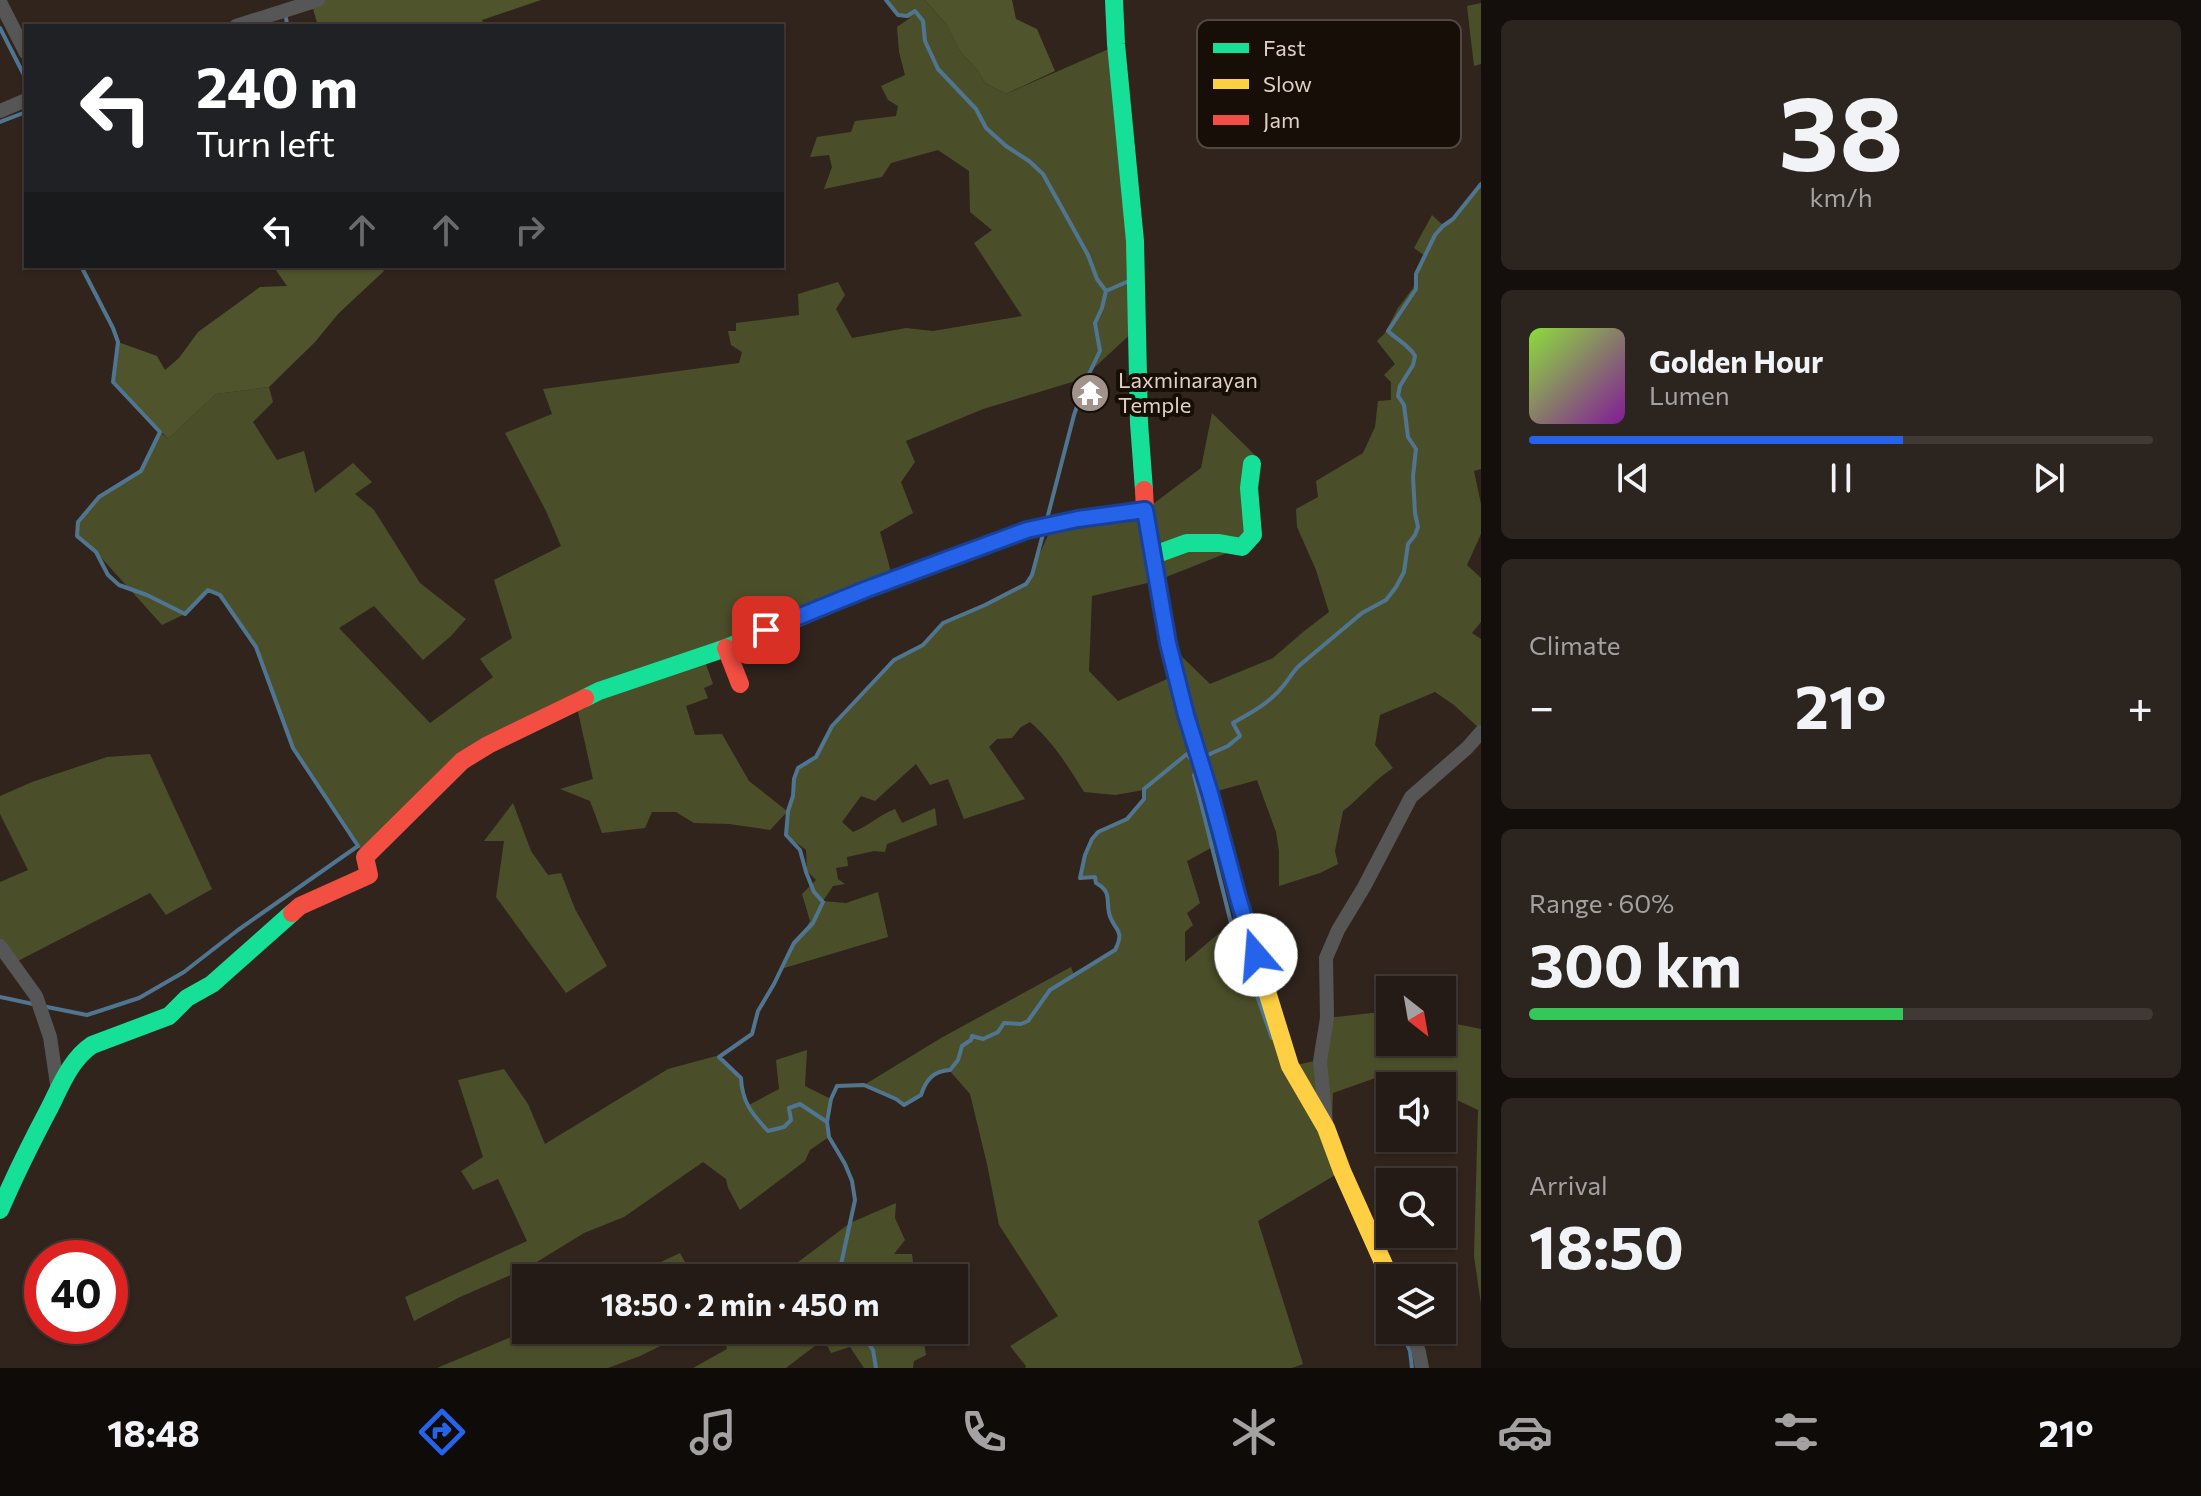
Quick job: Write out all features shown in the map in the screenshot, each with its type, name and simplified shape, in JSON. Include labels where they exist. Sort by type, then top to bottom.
[{"type":"street","points":[[242,24],[318,0]]},
{"type":"street","points":[[1114,0],[1135,241],[1139,423],[1145,510],[1168,643],[1239,901],[1290,1066],[1326,1128],[1384,1264]]},
{"type":"street","points":[[0,2],[24,49]]},
{"type":"street","points":[[0,111],[24,101]]},
{"type":"street","points":[[1154,555],[1187,543],[1242,547],[1253,535],[1249,488],[1252,464]]},
{"type":"street","points":[[0,1210],[58,1091],[83,1051],[169,1016],[187,998],[212,984],[300,906],[369,875],[365,857],[380,840],[462,761],[488,745],[599,691],[726,648],[867,589],[1027,530],[1145,510]]},
{"type":"street","points":[[726,648],[740,684]]},
{"type":"street","points":[[1326,1128],[1320,1061],[1327,1018],[1326,958],[1338,930],[1411,797],[1481,732]]},
{"type":"street","points":[[0,946],[36,996],[50,1037],[58,1091]]},
{"type":"street","points":[[1416,1344],[1422,1368]]},
{"type":"green space","points":[[541,0],[482,20],[483,24],[317,24],[311,2]]},
{"type":"green space","points":[[886,0],[925,0],[946,24],[959,50],[985,83],[1006,94],[1111,48],[1136,329],[1082,379],[983,409],[906,441],[915,462],[901,482],[913,513],[880,532],[893,579],[703,656],[713,684],[704,688],[708,698],[686,706],[695,735],[722,734],[749,781],[787,811],[798,768],[816,756],[832,726],[894,660],[923,645],[943,623],[1026,584],[1053,524],[1145,510],[1201,468],[1212,413],[1260,460],[1242,547],[1156,581],[1092,596],[1089,671],[1118,701],[1176,675],[1168,643],[1210,684],[1273,658],[1329,612],[1316,570],[1297,527],[1296,509],[1318,497],[1316,481],[1363,453],[1375,427],[1378,401],[1391,400],[1391,382],[1384,375],[1395,364],[1377,341],[1413,288],[1425,256],[1414,248],[1432,215],[1443,225],[1453,219],[1481,184],[1481,469],[1474,471],[1481,504],[1481,534],[1467,565],[1481,578],[1481,622],[1472,633],[1481,639],[1481,730],[1435,692],[1380,715],[1375,745],[1393,768],[1343,811],[1335,851],[1338,864],[1279,886],[1276,832],[1257,780],[1210,793],[1224,846],[1211,848],[1187,861],[1200,903],[1187,913],[1193,925],[1185,932],[1185,962],[1231,923],[1239,901],[1291,1066],[1320,1060],[1327,1018],[1376,1013],[1376,1056],[1456,1056],[1456,1024],[1481,1029],[1481,1304],[1474,1256],[1478,1110],[1456,1100],[1456,1072],[1376,1072],[1376,1078],[1333,1093],[1331,1141],[1342,1171],[1258,1221],[1303,1364],[1292,1368],[1025,1368],[1010,1346],[1058,1316],[999,1225],[970,1094],[949,1070],[934,1074],[921,1095],[904,1105],[864,1085],[941,1038],[1071,967],[1074,975],[1096,963],[1111,953],[1120,940],[1105,891],[1096,883],[1095,877],[1080,878],[1092,839],[1098,832],[1127,819],[1144,799],[1144,790],[1115,795],[1084,792],[1053,746],[1030,722],[1012,738],[997,739],[989,747],[1025,799],[964,819],[948,779],[930,785],[916,764],[875,801],[861,796],[842,822],[853,832],[895,809],[902,823],[935,808],[937,825],[887,844],[885,852],[874,851],[847,857],[848,866],[836,868],[838,879],[845,884],[833,886],[823,901],[846,903],[878,892],[888,937],[781,969],[810,921],[802,894],[816,880],[807,871],[806,850],[786,835],[787,812],[770,830],[694,823],[676,812],[652,812],[645,828],[602,833],[590,801],[560,789],[593,779],[576,703],[488,745],[365,857],[293,748],[256,647],[220,595],[207,591],[185,614],[162,625],[96,552],[77,536],[78,522],[99,497],[141,471],[160,432],[168,439],[216,394],[269,387],[273,402],[253,422],[277,460],[304,451],[315,493],[353,463],[372,482],[355,494],[374,510],[420,583],[466,619],[423,660],[374,606],[339,628],[430,723],[493,677],[480,659],[512,638],[494,580],[561,546],[505,433],[552,414],[543,389],[739,363],[742,352],[731,345],[728,331],[736,331],[736,323],[799,315],[798,294],[838,282],[845,295],[836,309],[852,338],[906,328],[933,331],[1022,316],[974,243],[992,230],[970,212],[969,171],[938,150],[891,163],[882,177],[824,189],[832,167],[829,155],[810,157],[817,137],[851,132],[855,121],[896,116],[898,106],[888,100],[881,86],[905,75],[897,27],[910,18],[898,15]]},
{"type":"green space","points":[[925,0],[1012,0],[1016,19],[1037,29],[1055,71],[1006,94],[985,83],[959,50],[946,24]]},
{"type":"green space","points":[[1481,3],[1481,64],[1474,66],[1467,6]]},
{"type":"green space","points":[[274,268],[382,268],[384,271],[269,387],[216,394],[168,439],[113,382],[118,342],[157,356],[165,370],[179,358],[198,332],[260,287],[287,286]]},
{"type":"green space","points":[[150,754],[212,889],[166,915],[150,893],[12,964],[0,946],[0,882],[28,870],[0,814],[0,796],[107,757]]},
{"type":"green space","points":[[513,803],[531,851],[548,875],[561,873],[575,909],[607,966],[566,993],[496,897],[504,841],[484,841]]},
{"type":"green space","points":[[807,1050],[805,1086],[831,1099],[827,1122],[829,1137],[810,1150],[805,1161],[740,1210],[726,1179],[703,1162],[624,1217],[584,1233],[534,1264],[512,1264],[512,1274],[414,1321],[405,1297],[527,1241],[498,1179],[473,1190],[461,1171],[483,1157],[458,1080],[504,1069],[528,1104],[545,1144],[668,1069],[716,1056],[741,1078],[741,1092],[747,1106],[779,1089],[776,1060]]},
{"type":"green space","points":[[896,1203],[895,1218],[905,1240],[894,1254],[912,1254],[913,1264],[796,1264],[850,1223]]},
{"type":"green space","points":[[680,1253],[686,1264],[657,1264]]},
{"type":"green space","points":[[512,1337],[512,1344],[664,1344],[608,1368],[437,1368]]},
{"type":"green space","points":[[725,1344],[817,1344],[786,1368],[693,1368],[727,1349]]},
{"type":"green space","points":[[826,1344],[924,1344],[926,1355],[914,1361],[913,1368],[864,1368],[850,1347],[831,1353]]},
{"type":"waterway","points":[[886,0],[898,15],[907,16],[915,11],[923,21],[925,41],[938,69],[976,109],[986,128],[1043,174],[1106,291],[1095,323],[1100,351],[1074,415],[1047,519]]},
{"type":"waterway","points":[[286,18],[287,24]]},
{"type":"waterway","points":[[0,28],[24,75]]},
{"type":"waterway","points":[[0,122],[24,113]]},
{"type":"waterway","points":[[1210,754],[1228,746],[1240,736],[1233,723],[1273,697],[1298,667],[1362,613],[1386,600],[1404,572],[1408,544],[1418,527],[1413,476],[1416,449],[1408,437],[1404,405],[1398,396],[1415,356],[1388,331],[1416,289],[1416,274],[1435,235],[1453,219],[1481,184]]},
{"type":"waterway","points":[[42,1006],[87,1015],[139,998],[184,972],[358,846],[293,748],[256,647],[220,595],[208,590],[185,614],[119,585],[108,575],[96,552],[77,536],[78,522],[99,497],[141,471],[160,432],[113,382],[118,342],[82,268]]},
{"type":"waterway","points":[[1106,291],[1129,281]]},
{"type":"waterway","points":[[841,1264],[855,1200],[852,1181],[829,1137],[827,1122],[800,1104],[789,1108],[791,1120],[784,1127],[768,1131],[749,1107],[741,1078],[719,1057],[752,1034],[758,1011],[794,943],[813,923],[823,902],[814,892],[800,850],[786,835],[794,779],[798,768],[816,757],[832,726],[894,660],[923,645],[943,623],[1026,584],[1032,575],[1043,534]]},
{"type":"waterway","points":[[827,1122],[837,1086],[864,1085],[904,1105],[921,1095],[935,1074],[950,1070],[958,1060],[962,1046],[972,1036],[983,1039],[998,1032],[1004,1023],[1021,1024],[1028,1021],[1050,990],[1115,950],[1119,934],[1109,913],[1106,893],[1096,883],[1095,877],[1080,878],[1085,855],[1098,832],[1127,819],[1144,799],[1144,789],[1187,754],[1190,758]]},
{"type":"waterway","points":[[1194,775],[1231,923],[1272,1038]]},
{"type":"waterway","points":[[0,997],[33,1004]]},
{"type":"waterway","points":[[869,1344],[876,1368]]},
{"type":"waterway","points":[[1407,1344],[1412,1368]]},
{"type":"traffic: fast","points":[[1114,0],[1135,241],[1139,423],[1144,490]]},
{"type":"traffic: fast","points":[[1154,555],[1187,543],[1242,547],[1253,535],[1249,488],[1252,464]]},
{"type":"traffic: fast","points":[[585,698],[726,648],[867,589],[1027,530],[1145,510]]},
{"type":"traffic: fast","points":[[0,1210],[63,1081],[85,1051],[92,1045],[169,1016],[187,998],[212,984],[292,913]]},
{"type":"traffic: slow","points":[[1219,825],[1290,1066],[1326,1128],[1384,1264]]},
{"type":"traffic: jam","points":[[1144,490],[1168,643],[1219,825]]},
{"type":"traffic: jam","points":[[726,648],[740,684]]},
{"type":"traffic: jam","points":[[292,913],[300,906],[369,875],[365,857],[462,761],[585,698]]},
{"type":"place","name":"Laxminarayan Temple","points":[[1090,393]]},
{"type":"route","points":[[766,630],[1027,530],[1145,510],[1168,643],[1256,955]]}]
